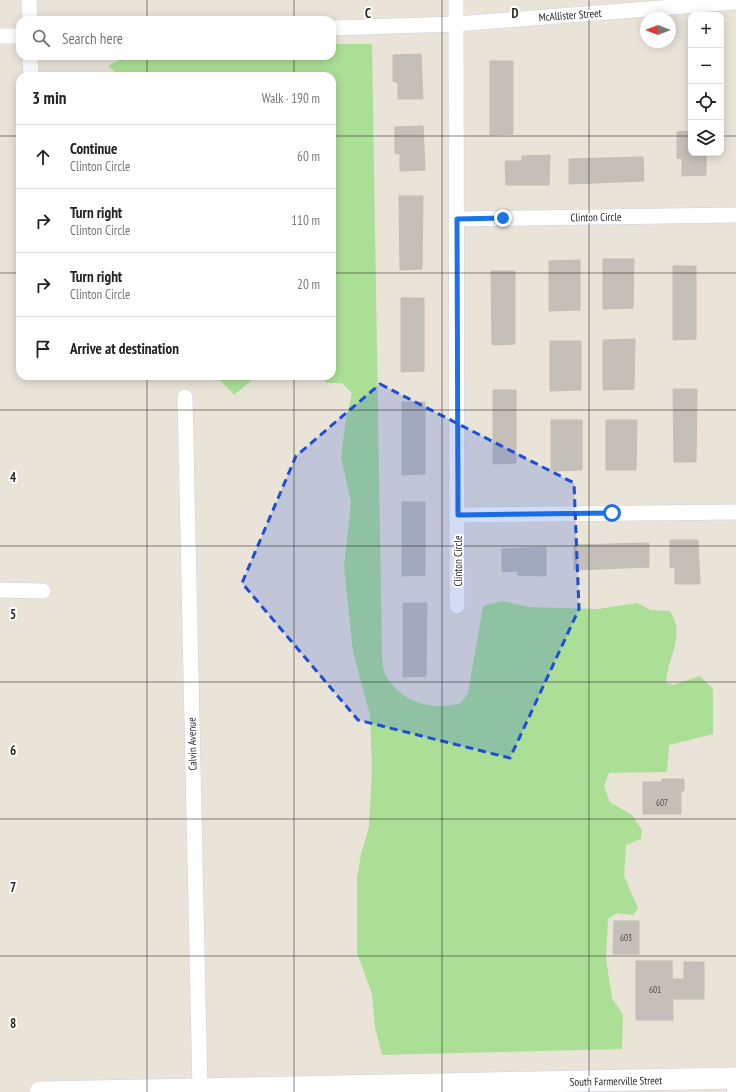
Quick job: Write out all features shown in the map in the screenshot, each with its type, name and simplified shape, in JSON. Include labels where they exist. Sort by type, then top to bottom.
[{"type":"main road","name":"South Farmerville Street","points":[[40,1092],[200,1090],[736,1078]]},
{"type":"street","points":[[29,0],[30,16]]},
{"type":"street","name":"Clinton Circle","points":[[456,0],[457,606]]},
{"type":"street","name":"McAllister Street","points":[[336,28],[456,24],[736,2]]},
{"type":"street","points":[[0,36],[16,36]]},
{"type":"street","points":[[30,60],[31,72]]},
{"type":"street","name":"Clinton Circle","points":[[457,219],[736,216]]},
{"type":"street","name":"Calvin Avenue","points":[[184,397],[200,1090]]},
{"type":"street","points":[[458,515],[736,512]]},
{"type":"street","points":[[0,590],[43,591]]},
{"type":"street","points":[[736,1086],[736,1092]]},
{"type":"highlighted area","points":[[380,384],[574,483],[579,609],[510,758],[358,720],[242,583],[296,456]]},
{"type":"green space","points":[[336,44],[372,44],[382,658],[386,676],[400,693],[409,699],[429,705],[439,706],[461,703],[468,693],[483,606],[502,601],[528,607],[598,609],[637,603],[651,610],[670,611],[675,620],[676,637],[666,682],[673,685],[700,676],[713,689],[713,734],[669,745],[667,772],[609,773],[604,786],[610,802],[632,815],[642,830],[641,839],[626,845],[624,876],[638,908],[633,915],[617,913],[608,919],[606,959],[612,998],[623,1015],[622,1049],[382,1055],[375,1027],[372,994],[357,953],[357,879],[361,854],[369,827],[372,768],[370,715],[353,652],[344,567],[351,502],[341,457],[346,419],[352,393],[342,383],[327,383],[323,380],[336,380],[336,72],[115,72],[108,66],[119,60],[336,60]]},
{"type":"green space","points":[[218,380],[252,380],[234,395]]},
{"type":"building","points":[[421,54],[423,99],[398,99],[398,83],[393,81],[393,55]]},
{"type":"building","points":[[490,61],[513,61],[513,134],[490,135]]},
{"type":"building","points":[[423,126],[425,170],[400,171],[400,154],[395,153],[395,127]]},
{"type":"building","points":[[688,131],[688,156],[706,156],[706,175],[682,176],[682,159],[677,158],[677,132]]},
{"type":"building","points":[[550,155],[549,185],[506,185],[505,161],[522,161],[522,156]]},
{"type":"building","points":[[643,157],[644,181],[569,184],[569,159]]},
{"type":"building","points":[[399,196],[423,196],[422,269],[400,270]]},
{"type":"building","points":[[603,259],[634,259],[633,308],[603,309]]},
{"type":"building","points":[[580,260],[580,310],[549,311],[549,261]]},
{"type":"building","points":[[673,266],[696,266],[696,339],[673,340]]},
{"type":"building","points":[[491,271],[515,271],[515,344],[492,345]]},
{"type":"building","points":[[401,298],[424,298],[424,371],[401,372]]},
{"type":"building","points":[[635,339],[634,389],[603,390],[603,340]]},
{"type":"building","points":[[550,341],[581,341],[581,390],[550,391]]},
{"type":"building","points":[[673,389],[697,389],[696,462],[674,462]]},
{"type":"building","points":[[493,390],[516,390],[516,463],[493,464]]},
{"type":"building","points":[[402,402],[425,402],[425,474],[402,475]]},
{"type":"building","points":[[551,420],[582,420],[582,470],[551,471]]},
{"type":"building","points":[[606,420],[637,420],[636,470],[606,470]]},
{"type":"building","points":[[402,502],[425,502],[425,575],[402,576]]},
{"type":"building","points":[[670,540],[698,540],[700,584],[675,584],[675,568],[670,567]]},
{"type":"building","points":[[649,543],[649,567],[574,570],[574,545]]},
{"type":"building","points":[[546,547],[546,576],[517,575],[518,571],[502,572],[502,549]]},
{"type":"building","points":[[403,603],[427,603],[426,676],[403,677]]},
{"type":"building","points":[[662,779],[684,779],[684,791],[681,791],[681,814],[643,814],[643,782],[662,782]]},
{"type":"building","points":[[614,921],[639,921],[639,954],[613,954]]},
{"type":"building","points":[[636,961],[672,961],[673,1020],[636,1020]]},
{"type":"building","points":[[684,962],[704,962],[704,999],[673,999],[673,979],[684,979]]},
{"type":"route","points":[[503,218],[457,219],[458,515],[612,513]]}]
